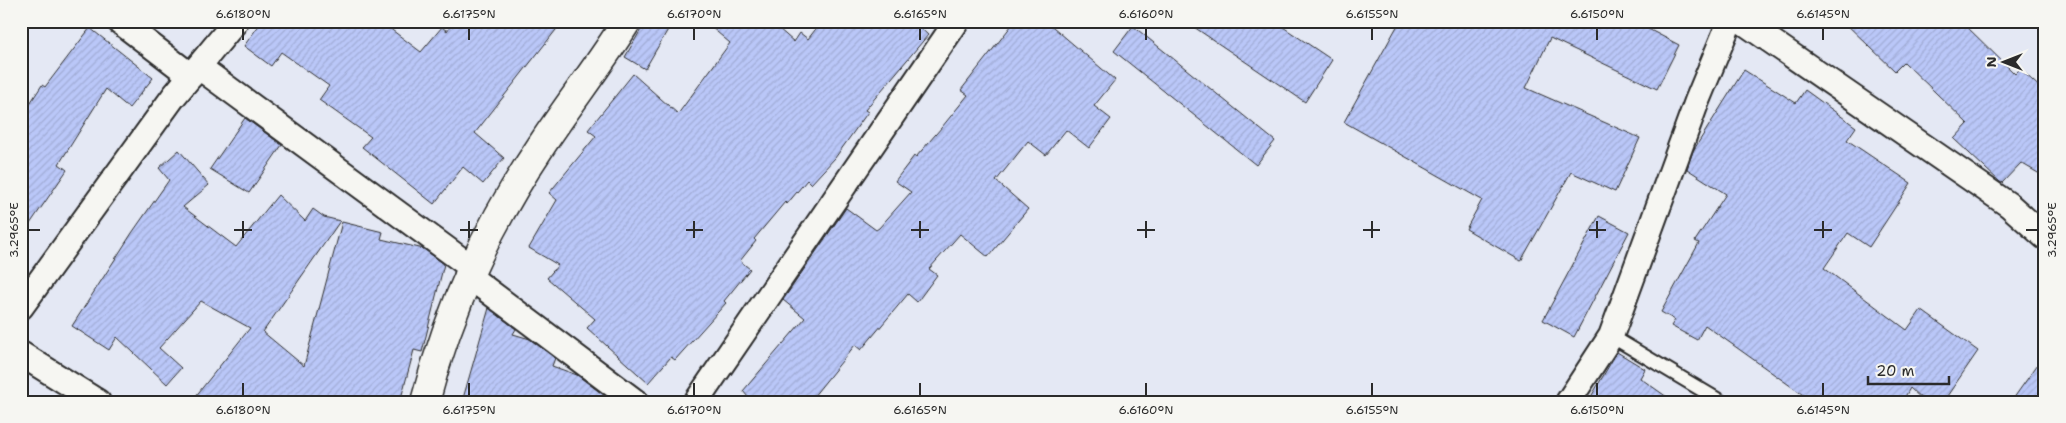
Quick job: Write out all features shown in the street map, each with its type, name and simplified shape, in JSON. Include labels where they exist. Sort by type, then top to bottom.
[{"type":"street","points":[[120,21],[195,72],[469,271],[636,402]]},
{"type":"street","points":[[21,307],[174,96],[236,21]]},
{"type":"street","points":[[425,402],[445,332],[469,271],[509,196],[627,21]]},
{"type":"street","points":[[696,402],[956,21]]},
{"type":"street","points":[[1568,402],[1611,336],[1697,101],[1730,21]]},
{"type":"street","points":[[1742,21],[2008,205],[2045,237]]},
{"type":"street","points":[[21,354],[98,402]]},
{"type":"lane","points":[[1611,336],[1722,402]]},
{"type":"building","points":[[262,21],[380,21],[421,52],[442,27],[447,31],[454,21],[563,21],[475,133],[504,158],[483,184],[463,167],[434,204],[362,147],[371,137],[319,100],[329,86],[281,52],[271,66],[244,46]]},
{"type":"building","points":[[646,21],[673,21],[645,69],[625,57]]},
{"type":"building","points":[[704,21],[770,21],[794,42],[800,33],[808,39],[822,21],[913,21],[928,35],[865,110],[868,112],[835,158],[811,184],[807,180],[787,204],[785,202],[754,239],[756,241],[740,261],[750,269],[724,301],[726,303],[675,360],[671,357],[648,383],[587,328],[595,319],[547,278],[558,265],[529,248],[557,200],[549,193],[596,136],[588,130],[633,74],[678,114],[730,43]]},
{"type":"building","points":[[1015,21],[1046,21],[1115,80],[1094,106],[1111,119],[1089,148],[1066,130],[1046,155],[1028,141],[996,181],[1028,209],[988,257],[960,234],[929,269],[937,275],[917,302],[908,294],[861,350],[855,345],[809,402],[752,402],[743,391],[805,318],[783,300],[846,208],[876,230],[879,228],[911,192],[895,181],[914,156],[916,157],[968,95],[961,90]]},
{"type":"building","points":[[1185,21],[1274,21],[1332,60],[1305,102]]},
{"type":"building","points":[[1400,21],[1633,21],[1679,45],[1657,89],[1550,38],[1526,88],[1640,138],[1615,192],[1571,172],[1521,261],[1466,229],[1482,200],[1344,122]]},
{"type":"building","points":[[1843,21],[1961,21],[2015,74],[2020,69],[2045,92],[2045,177],[2021,163],[2002,183],[2000,182],[1954,139],[1968,124],[1904,62],[1895,71]]},
{"type":"building","points":[[1133,26],[1275,141],[1256,165],[1114,51]]},
{"type":"building","points":[[90,28],[153,78],[129,108],[106,89],[59,164],[67,170],[21,237],[21,117],[42,85],[45,87]]},
{"type":"building","points":[[1744,70],[1796,103],[1805,90],[1856,127],[1847,140],[1911,183],[1869,247],[1848,233],[1824,268],[1907,330],[1921,310],[1978,351],[1943,402],[1925,402],[1910,388],[1902,402],[1813,402],[1705,325],[1697,340],[1671,326],[1675,320],[1661,312],[1699,243],[1695,241],[1726,194],[1687,169],[1693,151]]},
{"type":"building","points":[[245,118],[282,145],[249,193],[210,169]]},
{"type":"building","points":[[179,150],[209,185],[183,207],[236,247],[278,195],[305,221],[313,209],[324,217],[340,221],[263,332],[304,366],[342,222],[383,232],[381,239],[424,249],[444,264],[422,352],[414,350],[400,402],[191,402],[250,328],[201,301],[159,348],[181,368],[167,384],[117,337],[109,350],[72,326],[169,180],[159,168]]},
{"type":"building","points":[[1599,216],[1629,232],[1574,337],[1543,320]]},
{"type":"building","points":[[489,308],[516,329],[513,334],[530,339],[555,358],[552,366],[577,375],[613,402],[462,402]]},
{"type":"building","points":[[1617,352],[1645,369],[1640,378],[1674,402],[1588,402]]},
{"type":"building","points":[[2045,354],[2045,402],[2011,402]]}]
